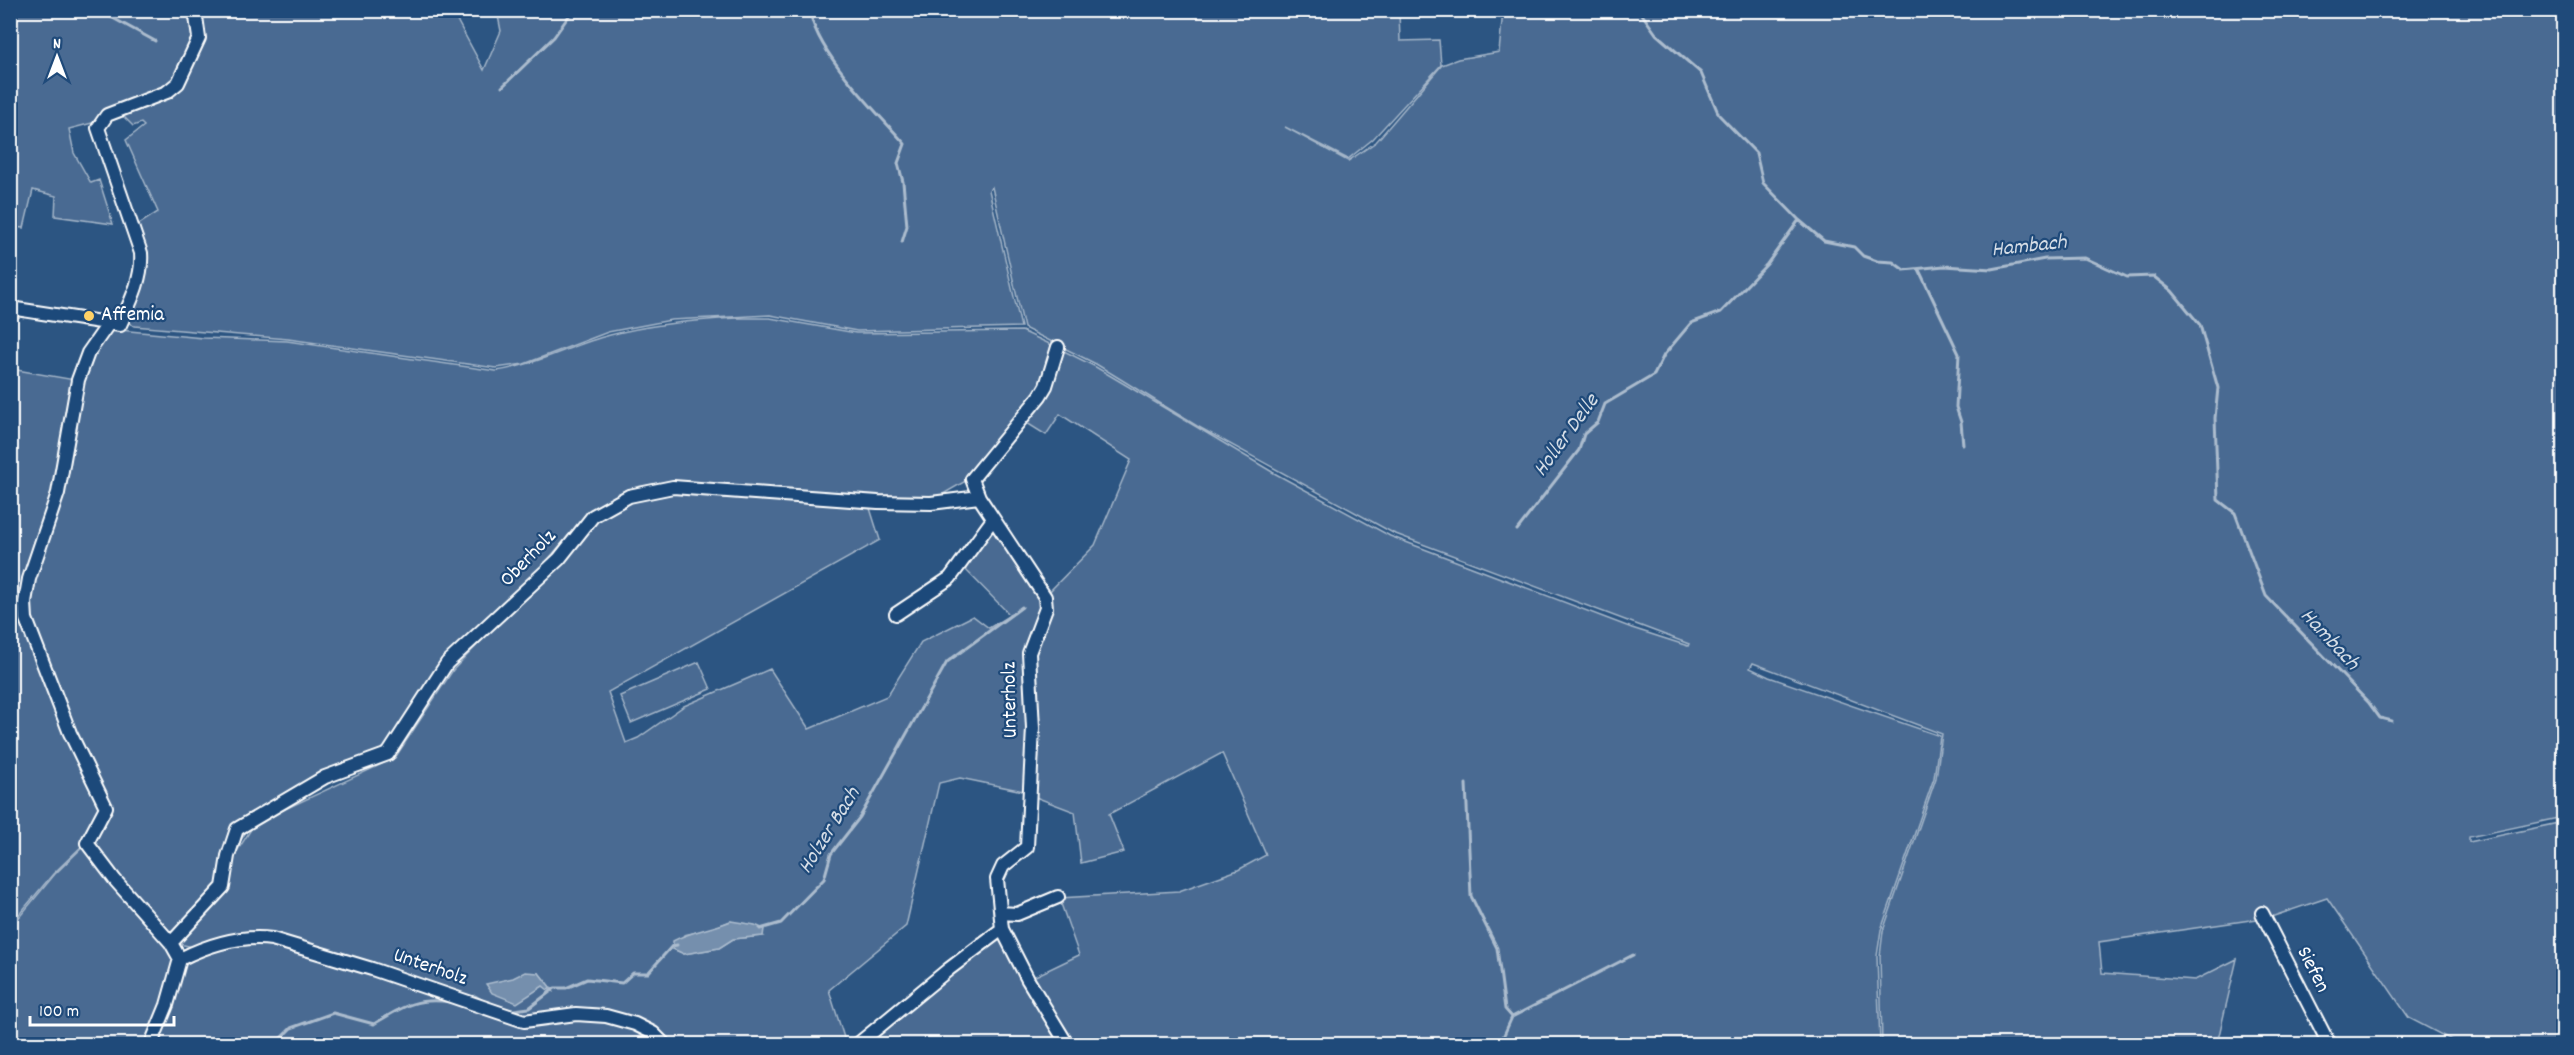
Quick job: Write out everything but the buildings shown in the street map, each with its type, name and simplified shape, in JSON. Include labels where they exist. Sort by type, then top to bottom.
[{"type":"street","points":[[151,1044],[167,1005],[180,959],[171,943],[115,880],[87,843],[106,807],[75,746],[26,619],[29,579],[58,493],[78,380],[88,353],[114,324],[133,294],[141,264],[141,253],[98,128],[107,115],[167,92],[178,83],[199,38],[195,10]]},
{"type":"street","points":[[10,308],[114,324]]},
{"type":"street","points":[[979,497],[972,479],[1046,386],[1058,347]]},
{"type":"street","name":"Oberholz","points":[[171,943],[223,887],[228,856],[237,829],[325,777],[388,754],[447,663],[559,559],[593,516],[629,496],[673,487],[878,502],[931,502],[979,497]]},
{"type":"street","name":"Unterholz","points":[[979,497],[1046,597],[1046,608],[1029,653],[1033,728],[1027,847],[1003,866],[997,879],[1002,929]]},
{"type":"street","points":[[896,614],[950,578],[993,519]]},
{"type":"street","points":[[1001,913],[1017,914],[1058,897]]},
{"type":"street","name":"Siefen","points":[[2262,913],[2329,1044]]},
{"type":"street","points":[[858,1044],[1002,929],[1028,980],[1066,1044]]},
{"type":"street","name":"Unterholz","points":[[180,959],[198,950],[234,940],[272,939],[372,969],[524,1021],[576,1014],[606,1016],[635,1024],[653,1033],[664,1044]]},
{"type":"shaded area","points":[[197,10],[452,11],[484,70],[501,31],[497,11],[1399,11],[1400,41],[1439,40],[1441,65],[1373,139],[1348,159],[1285,127],[1348,161],[1376,142],[1442,65],[1458,59],[1499,52],[1503,11],[2563,11],[2563,817],[2469,837],[2469,842],[2563,822],[2563,1044],[2459,1044],[2409,1018],[2327,898],[2271,917],[2099,942],[2102,973],[2195,980],[2237,959],[2217,1044],[1882,1044],[1880,956],[1883,931],[1936,778],[1942,734],[1753,663],[1750,668],[1769,677],[1940,736],[1934,778],[1881,930],[1877,956],[1880,1044],[1645,1044],[1640,1040],[1637,1044],[1068,1044],[1029,979],[1079,955],[1059,898],[1179,891],[1238,870],[1266,855],[1222,753],[1109,814],[1124,852],[1081,863],[1075,812],[1030,795],[1030,653],[1046,595],[1095,545],[1131,460],[1060,414],[1046,435],[1022,420],[1060,349],[1094,366],[1274,473],[1390,536],[1632,628],[1688,646],[1689,644],[1393,533],[1197,426],[1096,364],[1024,328],[992,187],[989,190],[1021,327],[857,331],[770,315],[671,320],[608,332],[524,364],[496,368],[288,339],[134,326],[128,322],[135,295],[136,226],[158,212],[126,140],[144,126],[141,123],[133,126],[121,114],[155,100],[188,72]]},
{"type":"shaded area","points":[[11,11],[193,11],[198,38],[176,82],[96,122],[69,129],[74,153],[91,183],[99,180],[113,224],[55,216],[56,196],[33,190],[24,228],[11,227]]},
{"type":"shaded area","points":[[770,318],[856,333],[1022,331],[1056,347],[1045,386],[971,478],[931,501],[672,486],[627,489],[590,510],[517,596],[450,668],[390,754],[313,789],[252,822],[230,858],[219,896],[171,935],[88,842],[107,807],[33,634],[27,602],[85,363],[107,332],[119,330],[203,338],[287,341],[496,371],[526,364],[596,339],[626,331],[674,323]]},
{"type":"shaded area","points":[[11,369],[75,380],[56,492],[23,601],[105,807],[86,842],[53,874],[11,924]]},
{"type":"shaded area","points":[[674,489],[869,505],[880,540],[608,692],[626,743],[638,738],[684,706],[770,669],[809,729],[887,696],[921,642],[973,616],[989,628],[1010,615],[961,565],[993,521],[1044,597],[1027,653],[1028,792],[960,778],[939,783],[906,926],[829,990],[846,1044],[669,1044],[606,1015],[524,1020],[278,938],[198,948],[179,944],[222,897],[232,859],[255,823],[395,758],[453,670],[520,601],[594,515],[628,494]],"holes":[[[730,921],[763,936],[733,939],[719,948],[684,954],[673,949],[684,935],[711,929]],[[539,973],[554,992],[543,986],[487,985]]]},
{"type":"shaded area","points":[[699,662],[711,689],[631,723],[620,696]]},
{"type":"shaded area","points":[[86,844],[173,954],[173,973],[148,1044],[11,1044],[11,927],[55,874]]},
{"type":"shaded area","points":[[731,921],[764,929],[763,936],[733,939],[719,948],[684,954],[673,949],[673,941]]},
{"type":"shaded area","points":[[1002,931],[1065,1044],[862,1044]]},
{"type":"shaded area","points":[[269,941],[522,1022],[606,1017],[652,1035],[649,1044],[154,1044],[185,962],[219,946]]},
{"type":"shaded area","points":[[525,972],[539,973],[550,987],[548,990],[543,986],[517,1003],[492,993],[486,984],[513,978]]},
{"type":"waterway","points":[[98,10],[155,41]]},
{"type":"waterway","points":[[502,87],[554,37],[573,10]]},
{"type":"waterway","points":[[810,10],[814,27],[835,62],[864,99],[905,144],[898,163],[903,182],[907,226],[902,242]]},
{"type":"waterway","name":"Hambach","points":[[1639,10],[1656,34],[1701,73],[1719,115],[1756,153],[1763,183],[1799,220],[1824,241],[1854,247],[1863,256],[1877,261],[1893,262],[1904,270],[1944,266],[1992,269],[2045,259],[2085,258],[2127,277],[2153,276],[2172,291],[2200,325],[2218,388],[2215,418],[2218,500],[2235,513],[2266,596],[2369,703],[2380,718],[2392,721]]},
{"type":"waterway","name":"Holler Delle","points":[[1517,530],[1579,450],[1584,434],[1598,422],[1605,404],[1654,375],[1664,355],[1691,323],[1721,312],[1767,264],[1799,220]]},
{"type":"waterway","points":[[1919,270],[1959,354],[1956,407],[1961,422],[1963,445]]},
{"type":"waterway","name":"Holzer Bach","points":[[760,929],[781,923],[824,879],[831,854],[860,817],[947,662],[1022,607]]},
{"type":"waterway","points":[[1466,784],[1471,896],[1497,948],[1505,1009],[1512,1017]]},
{"type":"waterway","name":"Holzer Bach","points":[[507,1011],[529,1008],[555,988],[566,988],[587,979],[622,983],[633,973],[648,973],[672,946],[677,945]]},
{"type":"waterway","points":[[1500,1044],[1512,1017],[1633,955]]},
{"type":"waterway","name":"Holzer Bach","points":[[475,996],[485,1002]]},
{"type":"waterway","name":"Holzer Bach","points":[[275,1044],[291,1028],[333,1013],[374,1024],[418,1002],[450,1002]]},
{"type":"place","name":"Affemia","points":[[89,316]]}]
